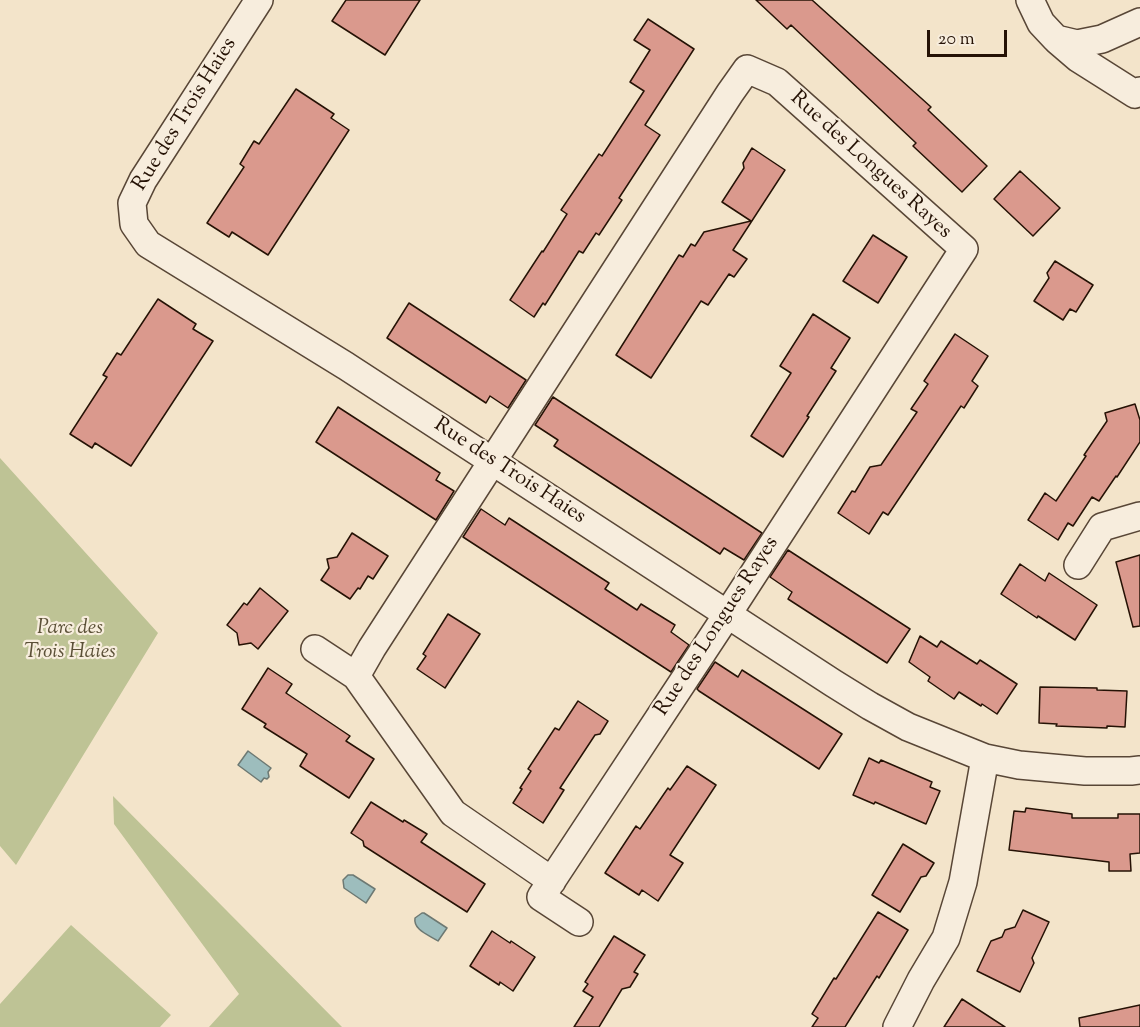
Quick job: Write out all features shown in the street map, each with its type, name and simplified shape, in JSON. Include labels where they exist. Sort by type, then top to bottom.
[{"type":"street","name":"Rue des Trois Haies","points":[[259,0],[143,180],[132,202],[134,224],[148,244],[346,366],[870,706],[908,726],[985,758],[1019,765],[1085,771],[1140,770]]},
{"type":"street","points":[[1030,0],[1041,23],[1078,58],[1135,94],[1140,91]]},
{"type":"street","points":[[1056,39],[1077,44],[1102,39],[1140,22]]},
{"type":"street","name":"Rue des Longues Rayes","points":[[356,676],[747,69],[777,82],[964,249],[541,897],[579,922]]},
{"type":"street","points":[[1078,565],[1101,527],[1140,516]]},
{"type":"street","points":[[315,649],[356,676],[453,813],[552,881]]},
{"type":"street","points":[[897,1027],[946,938],[963,882],[985,758]]},
{"type":"green space","name":"Parc des Trois Haies","points":[[0,458],[158,633],[16,865],[0,846]]},
{"type":"green space","points":[[113,796],[342,1027],[209,1027],[239,994],[114,824]]},
{"type":"green space","points":[[71,925],[171,1015],[160,1027],[0,1027],[0,1004]]},
{"type":"water","points":[[248,751],[271,768],[267,779],[264,778],[261,782],[238,765]]},
{"type":"water","points":[[348,875],[353,875],[375,889],[366,903],[344,888],[343,880]]},
{"type":"water","points":[[422,913],[447,928],[438,941],[416,926],[415,918]]},
{"type":"building","points":[[346,0],[420,0],[385,55],[332,21]]},
{"type":"building","points":[[756,0],[812,0],[931,107],[928,110],[987,166],[962,192],[913,146],[916,143],[791,25],[787,29]]},
{"type":"building","points":[[648,19],[694,49],[645,125],[660,135],[619,198],[622,200],[599,235],[596,233],[583,253],[579,251],[545,305],[543,303],[534,317],[510,300],[567,214],[561,210],[599,154],[602,156],[644,91],[630,82],[650,50],[634,40]]},
{"type":"building","points":[[296,89],[334,114],[331,118],[349,130],[268,255],[232,232],[229,237],[207,223],[244,167],[240,164],[254,141],[259,144]]},
{"type":"building","points":[[752,148],[785,170],[733,250],[747,259],[734,277],[729,274],[708,305],[701,301],[651,378],[616,355],[679,255],[683,257],[691,244],[695,246],[704,232],[751,221],[722,202],[744,168],[743,163]]},
{"type":"building","points":[[1020,171],[1060,208],[1033,236],[994,199]]},
{"type":"building","points":[[873,235],[907,257],[878,303],[843,281]]},
{"type":"building","points":[[1055,261],[1093,285],[1076,312],[1070,309],[1063,320],[1034,301],[1049,278],[1047,273]]},
{"type":"building","points":[[158,299],[196,324],[193,329],[213,341],[131,466],[95,443],[92,448],[70,434],[107,377],[103,375],[117,353],[121,355]]},
{"type":"building","points":[[409,303],[526,380],[508,408],[490,396],[486,403],[387,338]]},
{"type":"building","points":[[813,314],[850,338],[831,368],[836,371],[783,457],[751,436],[791,373],[780,366]]},
{"type":"building","points":[[955,334],[988,356],[972,381],[978,386],[964,408],[961,406],[888,515],[883,512],[869,534],[838,513],[852,491],[855,492],[870,467],[881,465],[917,412],[911,409],[928,384],[924,381]]},
{"type":"building","points":[[553,397],[762,533],[744,560],[724,548],[720,554],[554,446],[558,440],[535,425]]},
{"type":"building","points":[[1135,404],[1140,420],[1140,442],[1099,501],[1092,497],[1073,526],[1068,523],[1058,540],[1028,520],[1045,493],[1056,501],[1107,421],[1105,413]]},
{"type":"building","points":[[338,407],[440,473],[436,480],[454,491],[436,520],[316,442]]},
{"type":"building","points":[[481,509],[505,525],[509,518],[609,583],[605,589],[637,610],[641,604],[675,625],[671,632],[689,645],[671,672],[463,537]]},
{"type":"building","points":[[352,533],[388,556],[373,579],[368,576],[350,599],[321,580],[329,568],[327,559],[337,557]]},
{"type":"building","points":[[788,550],[910,629],[887,663],[788,599],[792,592],[770,577]]},
{"type":"building","points":[[1140,555],[1140,626],[1133,627],[1116,562]]},
{"type":"building","points":[[1020,564],[1045,581],[1049,573],[1097,605],[1075,640],[1001,594]]},
{"type":"building","points":[[260,588],[288,611],[258,649],[251,643],[239,645],[237,633],[227,625],[244,603],[247,605]]},
{"type":"building","points":[[448,614],[480,634],[445,688],[417,669],[426,656],[423,654]]},
{"type":"building","points":[[920,636],[937,647],[941,641],[977,664],[980,660],[1017,684],[997,714],[959,692],[954,699],[928,681],[930,677],[909,662]]},
{"type":"building","points":[[715,662],[738,677],[742,670],[842,734],[819,769],[697,689]]},
{"type":"building","points":[[268,668],[292,684],[286,693],[350,736],[346,741],[374,759],[349,798],[300,766],[307,754],[264,727],[266,724],[242,709]]},
{"type":"building","points":[[1040,687],[1127,691],[1125,727],[1056,726],[1057,724],[1039,723]]},
{"type":"building","points":[[578,701],[608,721],[600,734],[595,735],[560,788],[564,790],[543,823],[513,803],[531,771],[528,769],[555,728],[559,730]]},
{"type":"building","points":[[869,758],[879,763],[881,760],[932,782],[930,787],[940,791],[926,824],[853,795]]},
{"type":"building","points":[[687,766],[716,785],[670,855],[683,863],[658,901],[642,890],[639,895],[605,873],[636,826],[640,829],[668,788],[670,790]]},
{"type":"building","points":[[371,802],[427,834],[421,842],[485,884],[467,912],[364,846],[363,841],[351,833]]},
{"type":"building","points":[[1026,808],[1072,814],[1072,818],[1118,818],[1118,814],[1140,814],[1140,853],[1130,854],[1131,871],[1109,871],[1109,862],[1009,850],[1014,811],[1025,812]]},
{"type":"building","points":[[903,844],[934,863],[926,876],[921,877],[900,912],[872,895]]},
{"type":"building","points":[[1023,910],[1049,922],[1032,958],[1034,963],[1020,992],[977,971],[991,941],[1002,937],[1005,930],[1015,927]]},
{"type":"building","points":[[878,912],[908,930],[879,978],[877,976],[845,1027],[812,1027],[818,1018],[812,1014]]},
{"type":"building","points":[[492,931],[535,957],[513,991],[500,982],[499,985],[470,966]]},
{"type":"building","points":[[614,936],[645,955],[634,972],[638,974],[630,987],[622,989],[599,1027],[574,1027],[593,997],[583,991],[588,984],[585,982]]},
{"type":"building","points":[[962,999],[1005,1027],[944,1027]]},
{"type":"building","points":[[1140,1005],[1140,1027],[1080,1027],[1079,1018]]}]
